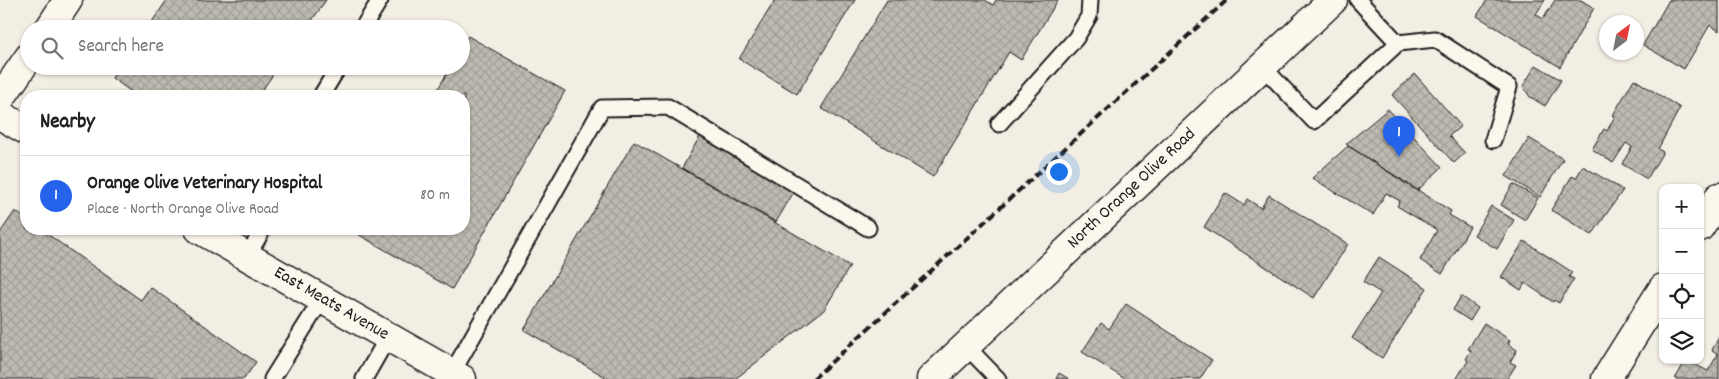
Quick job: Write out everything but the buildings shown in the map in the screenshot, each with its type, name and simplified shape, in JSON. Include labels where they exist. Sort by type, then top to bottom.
[{"type":"street","points":[[54,20],[68,0]]},
{"type":"street","name":"North Orange Olive Road","points":[[943,375],[966,346],[1334,0]]},
{"type":"street","points":[[0,99],[20,70]]},
{"type":"street","points":[[0,115],[20,127]]},
{"type":"street","points":[[1704,221],[1719,197]]},
{"type":"street","name":"East Meats Avenue","points":[[210,235],[457,376]]},
{"type":"street","points":[[1606,379],[1659,294]]},
{"type":"lane","points":[[368,20],[380,0]]},
{"type":"lane","points":[[999,124],[1076,38],[1089,16],[1090,0]]},
{"type":"lane","points":[[1358,0],[1398,43]]},
{"type":"lane","points":[[1263,67],[1314,121],[1398,43],[1435,39],[1510,87],[1493,140]]},
{"type":"lane","points":[[325,90],[334,75]]},
{"type":"lane","points":[[457,376],[602,108],[668,107],[868,228]]},
{"type":"lane","points":[[247,256],[259,235]]},
{"type":"lane","points":[[272,379],[322,299]]},
{"type":"lane","points":[[364,379],[388,337]]},
{"type":"lane","points":[[966,346],[998,379]]},
{"type":"railway","points":[[813,379],[1227,0]]},
{"type":"place","name":"Orange Olive Veterinary Hospital","points":[[1399,157]]}]
